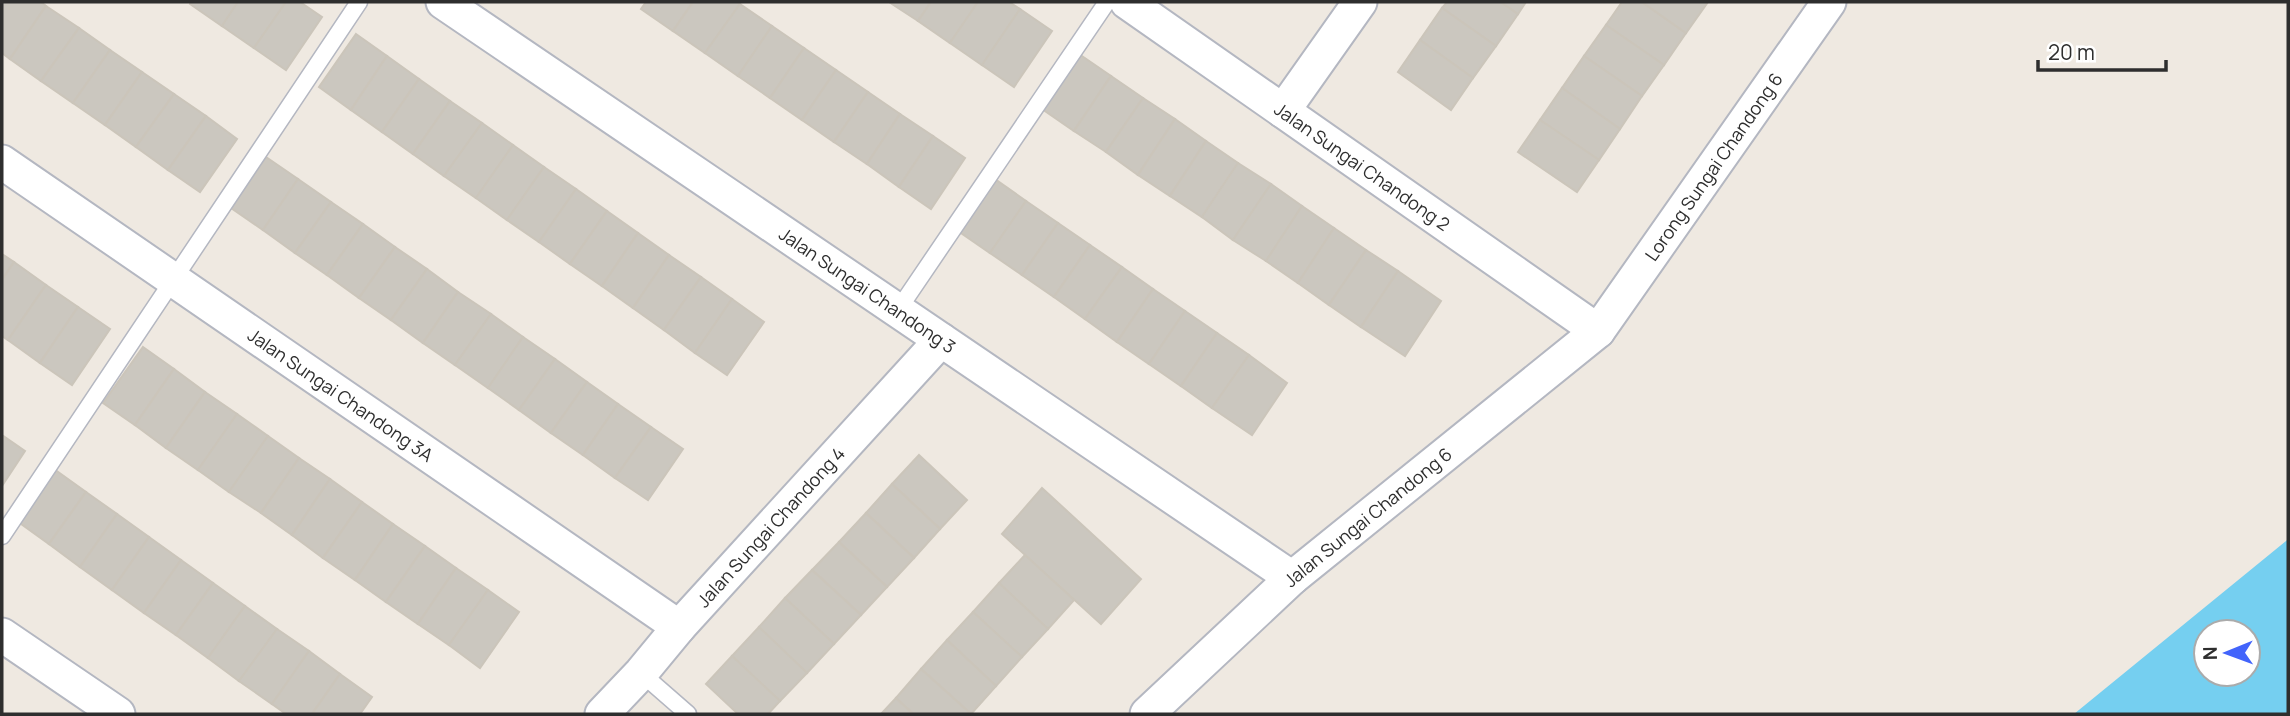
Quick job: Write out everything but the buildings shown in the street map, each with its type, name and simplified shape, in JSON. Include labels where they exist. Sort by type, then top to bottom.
[{"type":"street","name":"Jalan Sungai Chandong 3","points":[[443,2],[1292,578]]},
{"type":"street","name":"Jalan Sungai Chandong 2","points":[[1127,2],[1598,331]]},
{"type":"street","points":[[1283,111],[1360,2]]},
{"type":"street","name":"Lorong Sungai Chandong 6","points":[[1598,331],[1829,2]]},
{"type":"street","name":"Jalan Sungai Chandong 3A","points":[[2,162],[679,626]]},
{"type":"street","name":"Jalan Sungai Chandong 6","points":[[1147,714],[1292,578],[1598,331]]},
{"type":"street","name":"Jalan Sungai Chandong 4","points":[[602,714],[941,340]]},
{"type":"street","points":[[2,635],[118,714]]},
{"type":"lane","points":[[2,536],[359,2]]},
{"type":"lane","points":[[898,310],[1107,2]]},
{"type":"lane","points":[[641,673],[688,714]]},
{"type":"water","points":[[2288,539],[2288,714],[2074,714]]}]
